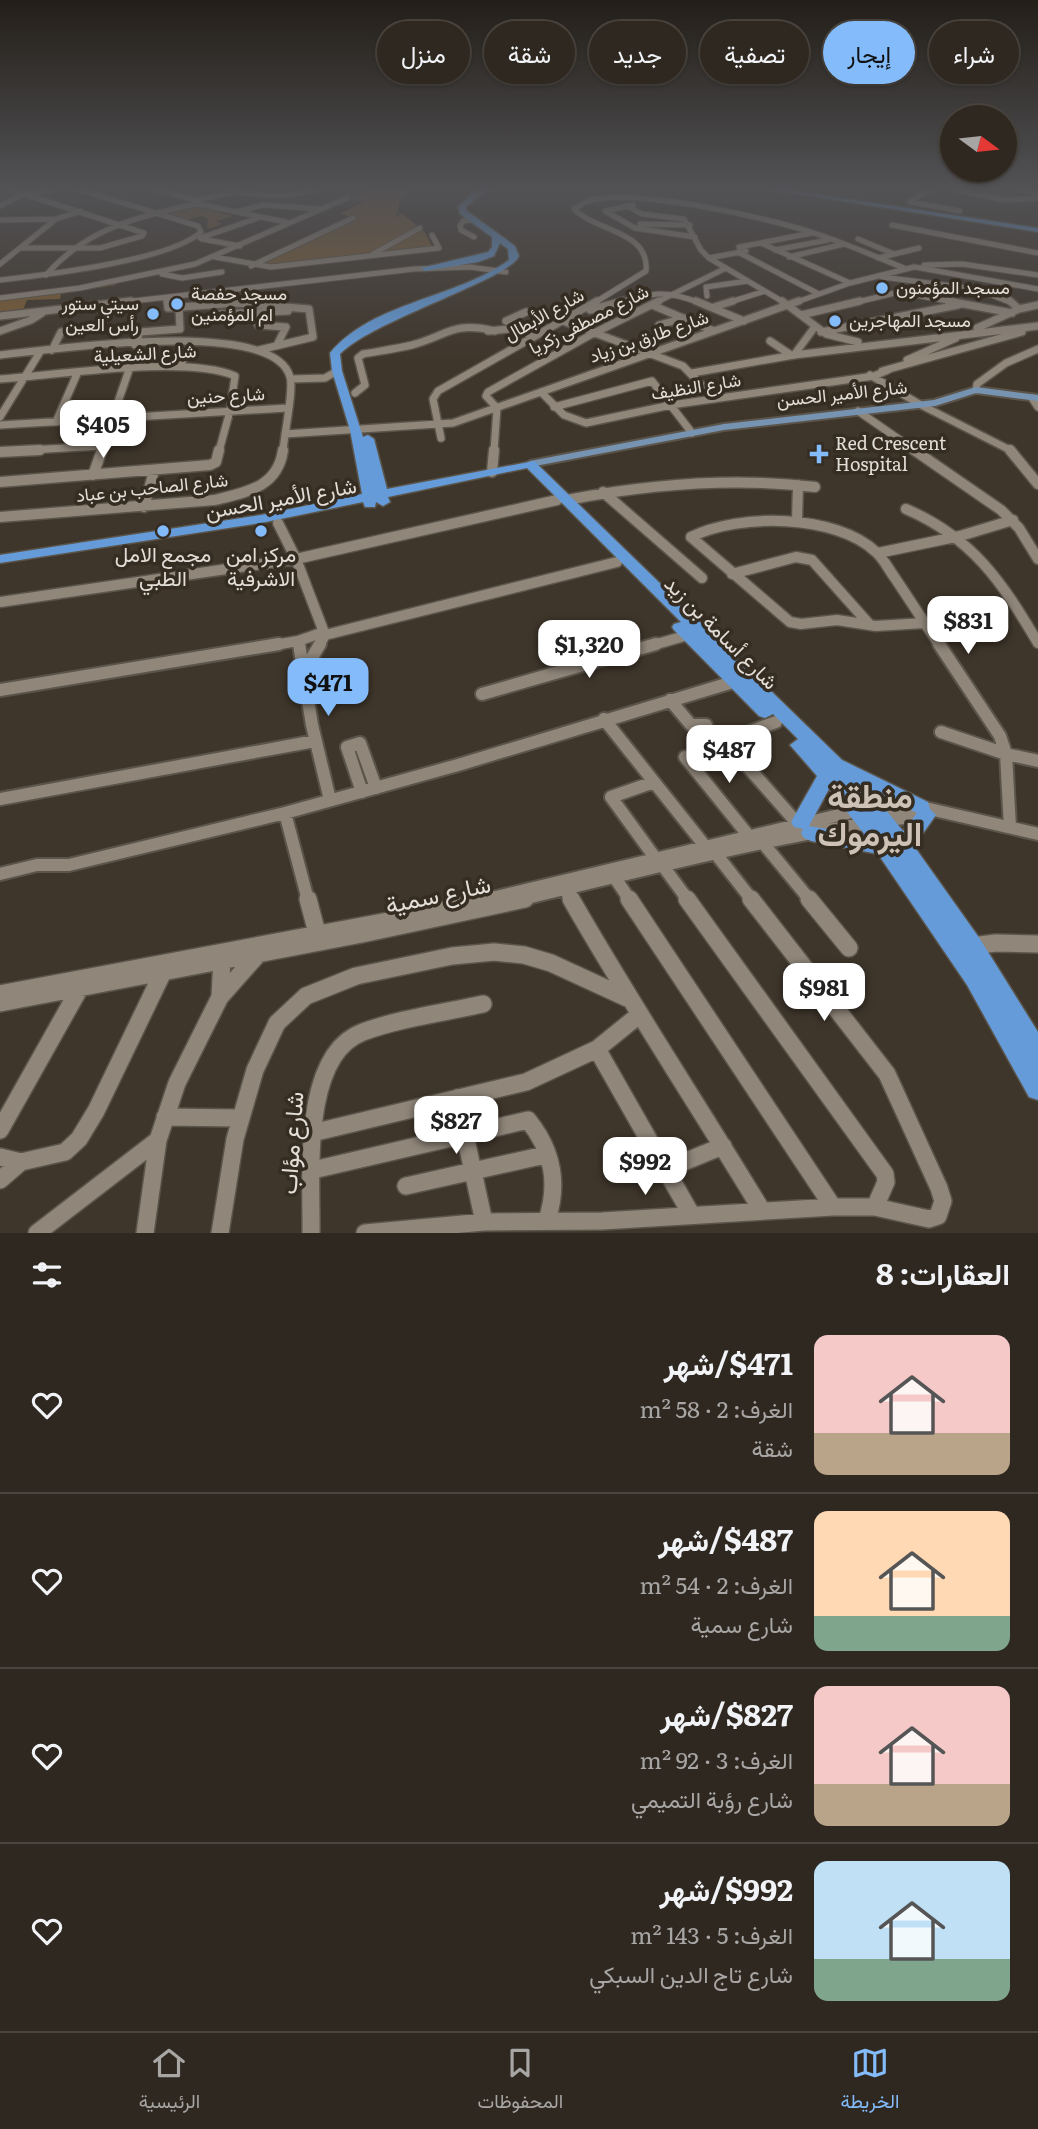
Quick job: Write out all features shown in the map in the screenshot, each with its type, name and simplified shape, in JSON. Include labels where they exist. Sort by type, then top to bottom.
[{"type":"highway","points":[[430,269],[485,256],[496,247]]},
{"type":"highway","points":[[372,496],[355,393],[344,357],[351,345],[366,333],[500,272],[514,256],[510,247]]},
{"type":"highway","points":[[362,429],[350,411],[340,407],[334,390],[341,385],[334,357],[338,349],[468,285],[517,265],[523,254],[516,247]]},
{"type":"highway","points":[[430,269],[464,275],[468,285]]},
{"type":"highway","name":"شارع الأمير الحسن","points":[[0,561],[262,522],[492,472],[527,470]]},
{"type":"highway","name":"شارع الأمير الحسن","points":[[262,522],[278,523],[372,496],[527,470]]},
{"type":"highway","name":"شارع أسامة بن زيد","points":[[527,470],[562,500],[830,768],[894,846],[1038,1054]]},
{"type":"highway","name":"شارع أسامة بن زيد","points":[[562,500],[617,562],[733,682],[830,768]]},
{"type":"highway","points":[[830,768],[929,811],[894,846],[803,826],[830,768]]},
{"type":"highway","name":"شارع أسامة بن زيد","points":[[964,948],[1038,1088]]},
{"type":"main road","name":"شارع الأمير الحسن","points":[[527,470],[566,459],[692,433],[921,405],[976,390],[1036,401]]},
{"type":"street","points":[[46,275],[75,247]]},
{"type":"street","points":[[0,264],[23,248],[112,247]]},
{"type":"street","points":[[0,280],[110,265],[168,247]]},
{"type":"street","points":[[0,298],[118,282],[156,274],[215,257],[239,247]]},
{"type":"street","points":[[251,265],[291,247]]},
{"type":"street","points":[[368,257],[387,247]]},
{"type":"street","points":[[215,257],[271,267],[438,247]]},
{"type":"street","name":"شارع الأبطال","points":[[441,438],[433,399],[435,394],[638,278],[648,265],[640,247]]},
{"type":"street","points":[[701,247],[709,258],[788,306],[817,330],[840,339],[878,343]]},
{"type":"street","points":[[709,258],[750,247]]},
{"type":"street","points":[[769,247],[850,283]]},
{"type":"street","points":[[739,250],[783,247]]},
{"type":"street","points":[[789,257],[833,247]]},
{"type":"street","name":"شارع الأبطال","points":[[850,247],[904,268]]},
{"type":"street","points":[[876,247],[894,254]]},
{"type":"street","points":[[1004,247],[1038,253]]},
{"type":"street","points":[[100,248],[118,282]]},
{"type":"street","points":[[878,258],[919,248]]},
{"type":"street","points":[[739,250],[819,294]]},
{"type":"street","name":"شارع طارق بن زياد","points":[[285,434],[437,425],[497,408],[850,283],[904,268],[971,264],[1037,272]]},
{"type":"street","points":[[1015,266],[1037,272]]},
{"type":"street","points":[[914,267],[1038,289]]},
{"type":"street","name":"شارع مصطفى زكريا","points":[[497,408],[486,396],[488,392],[594,333],[726,268]]},
{"type":"street","points":[[0,317],[97,310],[113,303],[430,269]]},
{"type":"street","points":[[0,317],[430,269],[500,272]]},
{"type":"street","points":[[156,274],[182,278],[222,272]]},
{"type":"street","points":[[1016,284],[1037,272]]},
{"type":"street","points":[[875,276],[993,293],[1013,302],[1020,309]]},
{"type":"street","points":[[706,296],[706,287],[748,281]]},
{"type":"street","points":[[714,307],[765,291]]},
{"type":"street","points":[[800,315],[899,292],[1012,313]]},
{"type":"street","points":[[575,314],[648,293],[676,293],[744,321]]},
{"type":"street","points":[[166,298],[166,308],[237,303],[309,309],[313,336],[259,349]]},
{"type":"street","points":[[792,355],[817,330],[964,304]]},
{"type":"street","points":[[652,305],[714,331]]},
{"type":"street","points":[[1038,305],[1020,309],[880,374],[894,388],[921,405],[1009,449],[1038,484]]},
{"type":"street","points":[[218,314],[286,312],[293,306]]},
{"type":"street","points":[[135,345],[140,332],[180,329],[179,307]]},
{"type":"street","points":[[254,312],[258,324],[286,327],[277,345]]},
{"type":"street","points":[[526,312],[506,321],[536,335]]},
{"type":"street","points":[[0,331],[31,320],[42,313]]},
{"type":"street","points":[[657,332],[659,325],[684,318]]},
{"type":"street","points":[[562,321],[650,353],[692,373],[715,399]]},
{"type":"street","points":[[692,373],[878,343],[1038,326]]},
{"type":"street","name":"شارع النظيف","points":[[541,392],[554,407],[573,421],[586,424],[671,405],[880,374],[1038,326]]},
{"type":"street","points":[[52,351],[61,332],[97,327]]},
{"type":"street","points":[[355,393],[365,384],[360,368],[360,356],[413,345],[439,332],[509,329],[536,335]]},
{"type":"street","points":[[770,341],[792,355]]},
{"type":"street","points":[[180,366],[192,342]]},
{"type":"street","points":[[0,355],[215,342],[259,349],[276,357],[291,379],[325,378],[337,371]]},
{"type":"street","points":[[976,390],[976,384],[982,379],[1010,361],[1038,349]]},
{"type":"street","points":[[0,417],[40,352]]},
{"type":"street","name":"شارع الشعيلية","points":[[0,379],[180,366],[216,367],[233,373],[230,411],[216,462],[207,467],[0,482]]},
{"type":"street","points":[[93,475],[129,370]]},
{"type":"street","points":[[56,422],[77,374]]},
{"type":"street","name":"شارع الصاحب بن عباد","points":[[0,517],[215,500],[246,492],[265,483],[279,469],[291,379]]},
{"type":"street","points":[[554,407],[650,381],[655,383],[692,433]]},
{"type":"street","name":"شارع حنين","points":[[0,425],[287,408]]},
{"type":"street","points":[[492,472],[497,408]]},
{"type":"street","points":[[859,411],[1013,520],[1038,559]]},
{"type":"street","points":[[0,452],[101,446]]},
{"type":"street","points":[[144,507],[154,471]]},
{"type":"street","points":[[0,603],[296,559],[562,500],[671,482],[713,479],[815,487]]},
{"type":"street","points":[[797,521],[798,485]]},
{"type":"street","points":[[603,492],[702,578]]},
{"type":"street","points":[[906,509],[931,519],[960,536],[1001,581],[1038,643]]},
{"type":"street","points":[[878,554],[960,536],[1013,520]]},
{"type":"street","points":[[924,623],[870,625],[837,620],[801,624],[790,622],[695,543],[692,535],[746,524],[797,521],[844,532],[878,554],[994,725],[1006,754],[1010,827]]},
{"type":"street","points":[[278,523],[296,559],[325,634]]},
{"type":"street","points":[[732,574],[796,557],[812,560],[870,625]]},
{"type":"street","points":[[0,690],[298,641],[617,562]]},
{"type":"street","points":[[302,674],[325,634]]},
{"type":"street","points":[[482,694],[688,635]]},
{"type":"street","points":[[298,641],[302,674],[330,800]]},
{"type":"street","points":[[0,874],[37,865],[69,865],[285,813],[733,682]]},
{"type":"street","points":[[670,700],[691,725],[706,725]]},
{"type":"street","points":[[365,1233],[484,1222],[602,1221],[833,1206],[875,1207],[929,1219],[937,1216],[943,1200],[887,1073],[604,719]]},
{"type":"street","points":[[776,722],[725,741],[803,826]]},
{"type":"street","points":[[941,732],[1006,754],[1038,761]]},
{"type":"street","points":[[0,799],[316,741]]},
{"type":"street","points":[[362,792],[347,747],[360,743],[376,788]]},
{"type":"street","points":[[685,757],[748,835]]},
{"type":"street","points":[[654,782],[611,797],[885,1174],[886,1182],[875,1207]]},
{"type":"street","name":"شارع سمية","points":[[710,850],[748,835],[870,815],[929,811],[1038,834]]},
{"type":"street","points":[[285,813],[317,933]]},
{"type":"street","name":"شارع سمية","points":[[0,994],[436,912],[710,850],[764,843],[803,826]]},
{"type":"street","points":[[764,843],[849,948]]},
{"type":"street","name":"شارع سمية","points":[[0,1003],[416,923],[615,877],[659,862]]},
{"type":"street","points":[[615,877],[833,1206]]},
{"type":"street","points":[[565,889],[627,998],[666,1053],[761,1209]]},
{"type":"street","points":[[964,948],[996,943],[1038,944]]},
{"type":"street","points":[[145,1233],[158,1140],[164,1117],[190,1054],[220,997],[260,952]]},
{"type":"street","points":[[220,1233],[238,1118],[257,1063],[279,1020],[312,993],[347,978],[446,957],[476,952],[502,952],[552,963],[627,998]]},
{"type":"street","points":[[220,997],[222,959]]},
{"type":"street","points":[[0,1157],[21,1162],[65,1152],[86,1129],[164,970]]},
{"type":"street","points":[[0,1130],[81,986]]},
{"type":"street","name":"شارع مؤاب","points":[[311,1233],[313,1133],[318,1097],[328,1061],[336,1050],[353,1035],[483,1004]]},
{"type":"street","points":[[313,1133],[526,1082],[597,1049],[639,1015]]},
{"type":"street","points":[[597,1049],[691,1214]]},
{"type":"street","points":[[457,1098],[484,1222]]},
{"type":"street","points":[[164,1117],[238,1118]]},
{"type":"street","points":[[313,1170],[528,1120],[545,1155],[555,1187],[547,1220]]},
{"type":"street","points":[[37,1233],[158,1140]]},
{"type":"street","points":[[664,1170],[723,1146]]},
{"type":"street","points":[[407,1186],[545,1155]]},
{"type":"street","points":[[0,1180],[21,1162]]},
{"type":"shaded area","points":[[292,247],[431,247],[308,263],[254,265]]},
{"type":"shaded area","points":[[116,283],[61,294],[60,299],[27,300],[23,310],[0,313],[0,299]]},
{"type":"place","name":"مسجد المؤمنون","points":[[882,288]]},
{"type":"place","name":"مسجد حفصة ام المؤمنين","points":[[177,304]]},
{"type":"place","name":"سيتي ستور رأس العين","points":[[153,314]]},
{"type":"place","name":"مسجد المهاجرين","points":[[835,321]]},
{"type":"place","name":"Red Crescent Hospital","points":[[819,454]]},
{"type":"place","name":"مجمع الامل الطبي","points":[[163,531]]},
{"type":"place","name":"مركز امن الاشرفية","points":[[261,531]]},
{"type":"district","name":"منطقة اليرموك","points":[[870,815]]}]
